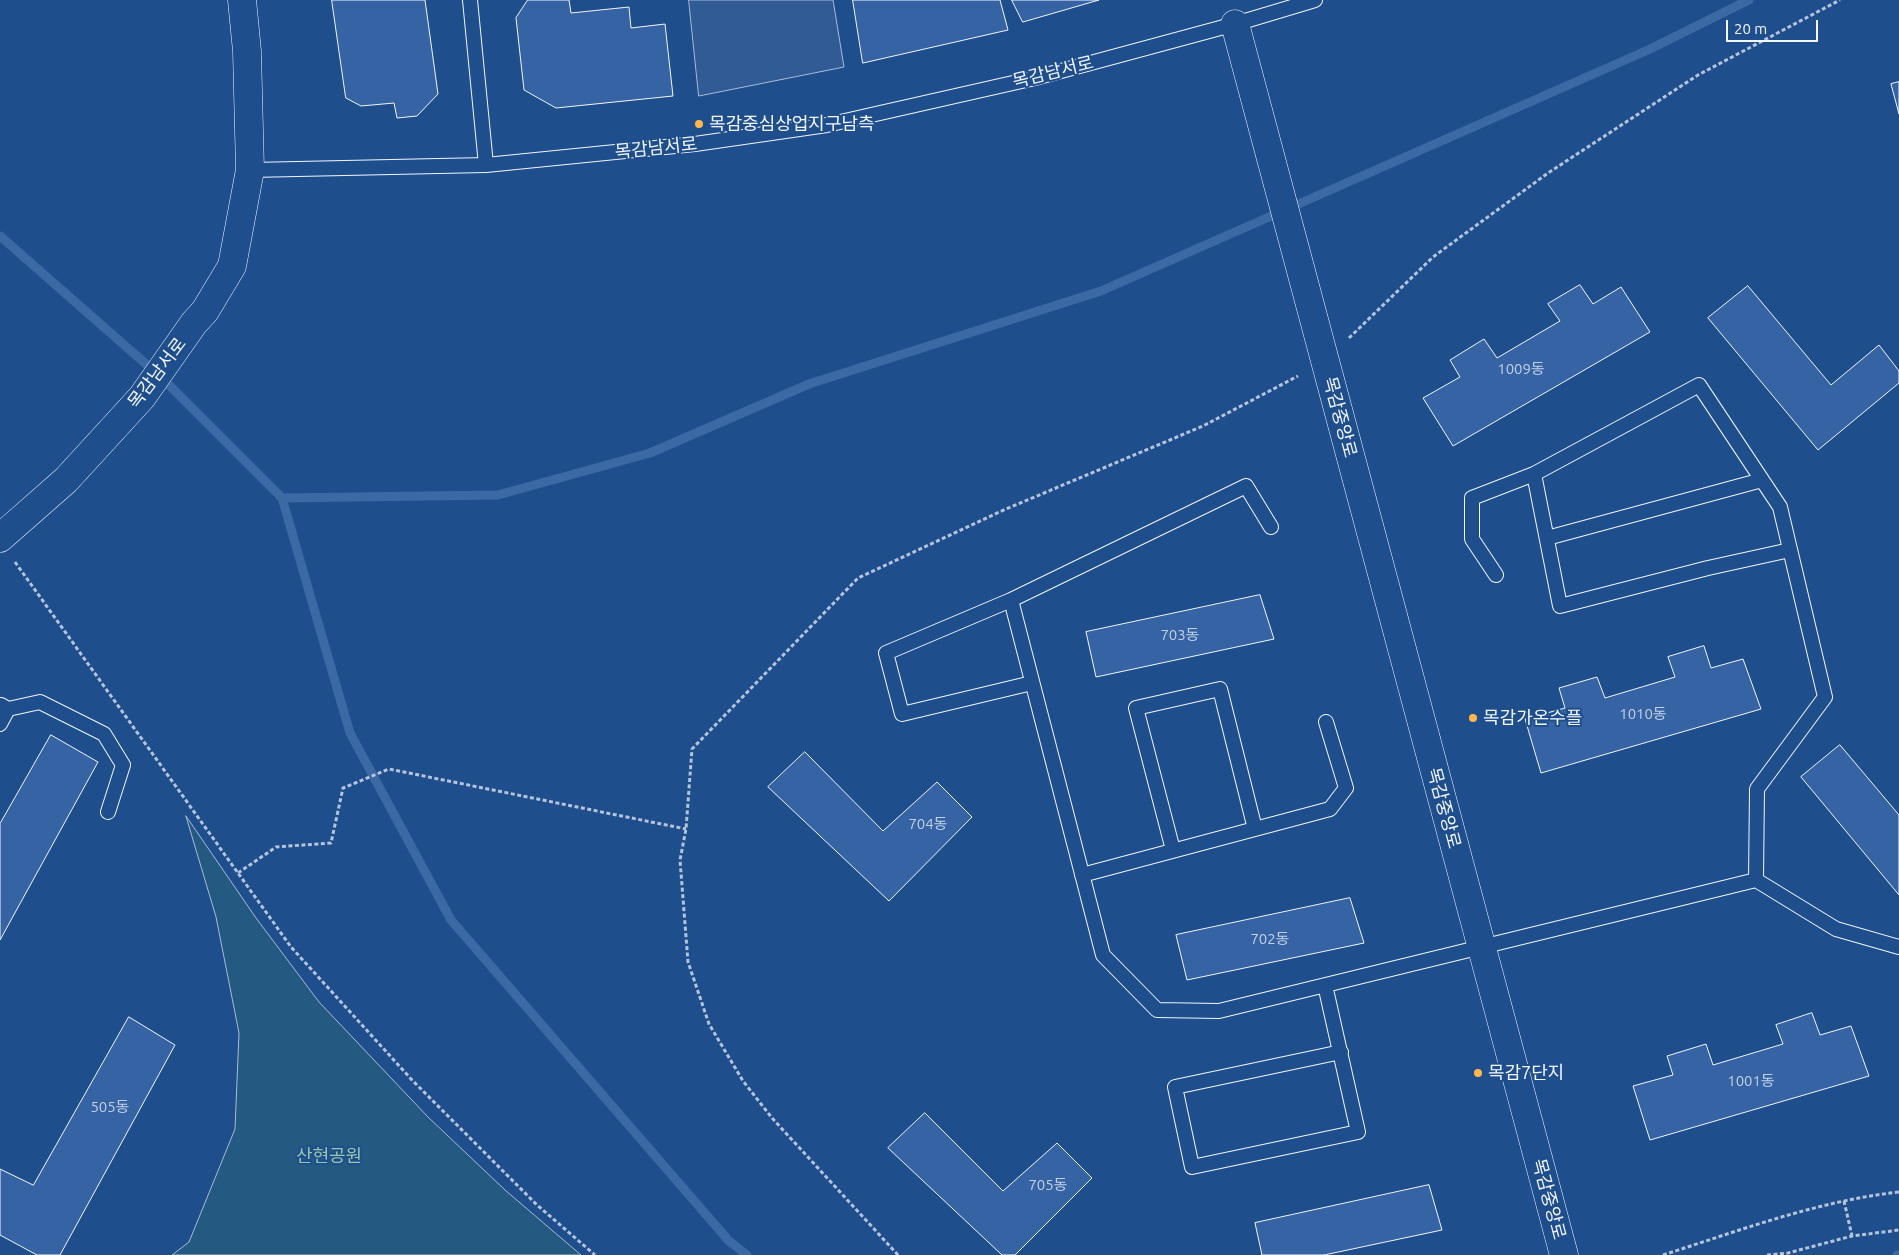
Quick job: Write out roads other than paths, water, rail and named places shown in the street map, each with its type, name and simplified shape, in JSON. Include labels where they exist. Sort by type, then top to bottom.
[{"type":"street","name":"목감남서로","points":[[6,548],[142,397],[194,323],[205,311],[232,266],[250,170],[247,51],[242,0]]},
{"type":"street","name":"목감중앙로","points":[[1235,24],[1564,1255]]},
{"type":"lane","points":[[470,0],[486,165]]},
{"type":"lane","name":"목감남서로","points":[[250,170],[486,165],[696,144],[827,126],[1035,78],[1235,24],[1315,0]]},
{"type":"lane","points":[[1496,575],[1472,539],[1472,498],[1534,474],[1699,385],[1780,507],[1825,697],[1757,789],[1756,880]]},
{"type":"lane","points":[[1534,474],[1560,606],[1708,568],[1790,550]]},
{"type":"lane","points":[[1547,538],[1762,480]]},
{"type":"lane","points":[[1032,683],[902,714],[886,653],[1011,600],[1246,486],[1272,527]]},
{"type":"lane","points":[[1011,600],[1103,955],[1157,1010],[1219,1011],[1756,880],[1836,929],[1899,947]]},
{"type":"lane","points":[[1173,850],[1136,708],[1220,689],[1255,829]]},
{"type":"lane","points":[[0,724],[4,707],[40,702],[104,734],[123,765],[108,812]]},
{"type":"lane","points":[[1082,875],[1330,809],[1346,788],[1326,722]]},
{"type":"lane","points":[[1325,985],[1341,1052],[1358,1132],[1192,1167],[1175,1088],[1341,1052]]},
{"type":"waterway","points":[[0,236],[163,379],[282,498],[498,495],[650,453],[809,384],[1101,291],[1648,50],[1749,0]]},
{"type":"waterway","points":[[282,498],[350,733],[451,920],[729,1241],[747,1255]]},
{"type":"place","name":"목감중심상업지구남측","points":[[699,124]]},
{"type":"place","name":"목감가온수플","points":[[1473,718]]},
{"type":"place","name":"목감7단지","points":[[1478,1073]]},
{"type":"park label","name":"산현공원","points":[[329,1156]]}]
